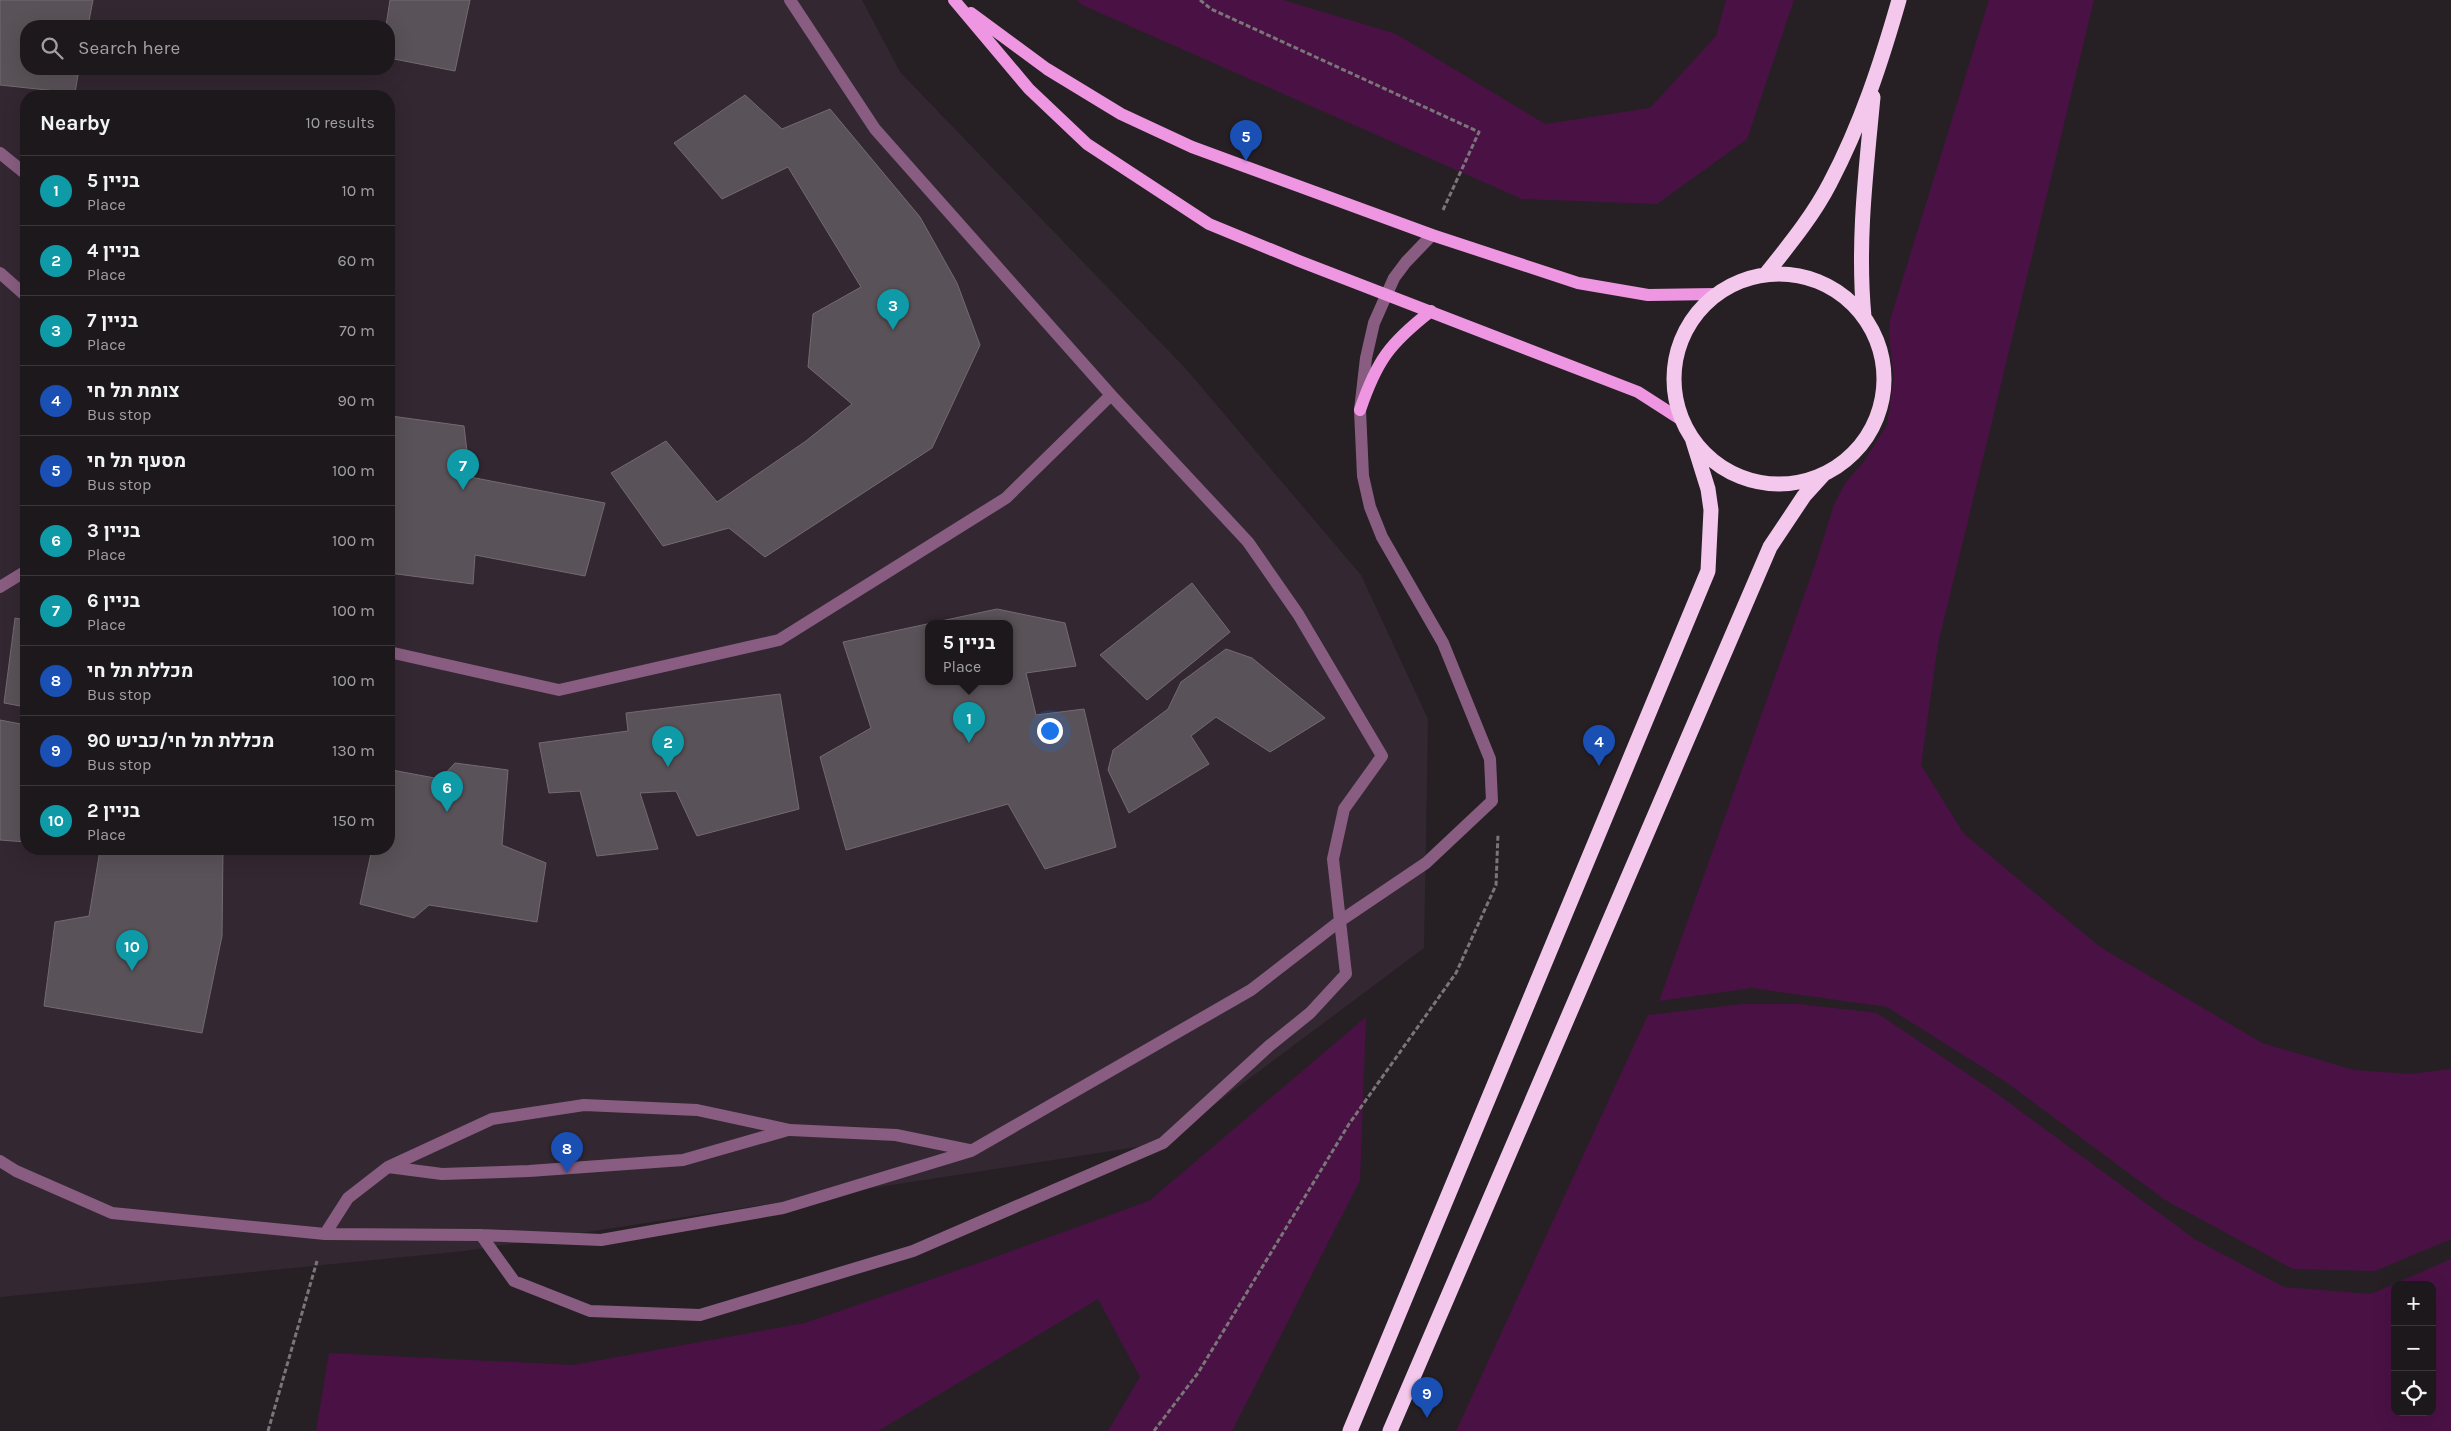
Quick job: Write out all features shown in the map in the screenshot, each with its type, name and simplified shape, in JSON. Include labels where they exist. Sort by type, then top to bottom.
[{"type":"highway","points":[[1766,274],[1806,224],[1830,184],[1875,84],[1899,0]]},
{"type":"highway","points":[[1864,317],[1860,278],[1863,195],[1875,84]]},
{"type":"highway","points":[[1390,1431],[1770,547],[1804,496],[1824,474],[1853,455],[1873,427],[1884,394],[1883,360],[1872,328],[1850,301],[1825,283],[1796,274],[1766,274],[1739,281],[1716,294],[1691,319],[1676,351],[1672,385],[1680,419],[1693,441],[1709,459],[1734,475],[1762,483],[1791,484],[1824,474]]},
{"type":"highway","points":[[1350,1431],[1708,571],[1711,510],[1708,489],[1693,441]]},
{"type":"main road","points":[[954,0],[1047,69],[1121,114],[1192,147],[1432,235],[1578,283],[1648,295],[1716,294]]},
{"type":"main road","points":[[954,0],[1029,89],[1087,144],[1209,224],[1638,392],[1680,419]]},
{"type":"main road","points":[[1360,410],[1371,376],[1386,352],[1408,329],[1432,311]]},
{"type":"street","points":[[481,1235],[514,1281],[590,1311],[700,1315],[912,1251],[1163,1143],[1269,1046],[1310,1013],[1346,974],[1333,858],[1344,809],[1382,756],[1298,614],[1248,542],[1111,395],[875,129],[790,0]]},
{"type":"street","points":[[0,153],[20,169]]},
{"type":"street","points":[[0,1161],[16,1172],[112,1213],[325,1234],[481,1235],[601,1240],[783,1208],[971,1151],[1251,990],[1340,921],[1426,863],[1492,801],[1490,759],[1443,644],[1382,537],[1370,507],[1363,476],[1360,410],[1366,358],[1374,323],[1385,294],[1406,262],[1432,235]]},
{"type":"street","points":[[0,273],[20,291]]},
{"type":"street","points":[[395,653],[559,690],[779,640],[1006,498],[1111,395]]},
{"type":"street","points":[[0,587],[20,575]]},
{"type":"street","points":[[325,1234],[348,1198],[388,1167],[492,1119],[584,1105],[697,1110],[790,1130],[896,1135],[971,1151]]},
{"type":"street","points":[[388,1167],[442,1174],[530,1172],[683,1160],[790,1130]]},
{"type":"path","points":[[1200,0],[1211,9],[1479,132],[1432,235]]},
{"type":"path","points":[[1154,1431],[1198,1373],[1349,1124],[1456,973],[1496,885],[1499,838],[1492,801]]},
{"type":"path","points":[[268,1431],[325,1234]]},
{"type":"shaded area","points":[[0,0],[862,0],[900,72],[1186,369],[1361,575],[1428,719],[1424,948],[1163,1143],[465,1251],[0,1297]]},
{"type":"shaded area","points":[[1077,0],[1283,0],[1396,34],[1545,124],[1650,108],[1716,36],[1726,0],[1794,0],[1747,139],[1657,204],[1522,199],[1082,5]]},
{"type":"shaded area","points":[[1989,0],[2094,0],[1938,644],[1921,765],[1964,834],[2100,947],[2262,1043],[2354,1070],[2409,1074],[2451,1069],[2451,1239],[2375,1271],[2293,1269],[2165,1200],[2006,1082],[1887,1007],[1752,988],[1659,1001],[1815,565],[1834,505],[1845,483],[1863,463],[1887,425],[1894,377],[1889,337],[1890,320]]},
{"type":"shaded area","points":[[1743,1004],[1799,1004],[1877,1013],[1993,1091],[2196,1240],[2284,1287],[2371,1294],[2391,1285],[2391,1416],[2436,1416],[2436,1281],[2401,1281],[2451,1259],[2451,1431],[1456,1431],[1648,1015]]},
{"type":"shaded area","points":[[1366,1017],[1360,1180],[1232,1431],[1108,1431],[1140,1377],[1098,1299],[878,1431],[316,1431],[329,1353],[573,1365],[805,1323],[1149,1201]]},
{"type":"building","points":[[0,0],[93,0],[89,20],[20,20],[20,75],[78,75],[76,90],[47,90],[0,85]]},
{"type":"building","points":[[390,0],[470,0],[455,71],[395,59],[395,20],[387,20]]},
{"type":"building","points":[[745,95],[782,129],[830,109],[920,217],[957,283],[980,345],[932,448],[765,557],[729,528],[663,546],[611,473],[666,441],[717,502],[806,441],[852,404],[808,367],[813,314],[861,287],[788,167],[722,199],[674,143]]},
{"type":"building","points":[[395,417],[464,426],[470,477],[605,503],[585,576],[475,555],[473,584],[395,574]]},
{"type":"building","points":[[1192,583],[1230,632],[1147,700],[1100,655]]},
{"type":"building","points":[[997,609],[1065,623],[1076,666],[1026,673],[1036,715],[1084,709],[1116,847],[1045,869],[1008,804],[846,850],[820,757],[871,728],[843,642],[925,624],[925,685],[1013,685],[1013,620],[946,620]]},
{"type":"building","points":[[15,618],[20,619],[20,706],[4,703]]},
{"type":"building","points":[[1226,649],[1252,658],[1325,718],[1270,752],[1216,717],[1191,736],[1209,764],[1129,813],[1108,770],[1113,750],[1168,709],[1181,682]]},
{"type":"building","points":[[780,694],[799,809],[697,836],[676,791],[640,793],[658,849],[597,856],[580,791],[549,793],[539,743],[628,731],[626,713]]},
{"type":"building","points":[[0,720],[20,724],[20,842],[0,840]]},
{"type":"building","points":[[455,763],[508,770],[502,845],[546,863],[537,922],[429,905],[414,918],[360,904],[371,855],[395,855],[395,771],[440,779]]},
{"type":"building","points":[[99,855],[223,855],[222,936],[202,1033],[44,1006],[55,922],[89,916]]},
{"type":"place","name":"מסעף תל חי","points":[[1246,161]]},
{"type":"place","name":"בניין 7","points":[[893,330]]},
{"type":"place","name":"בניין 6","points":[[463,490]]},
{"type":"place","name":"בניין 5","points":[[969,743]]},
{"type":"place","name":"צומת תל חי","points":[[1599,766]]},
{"type":"place","name":"בניין 4","points":[[668,767]]},
{"type":"place","name":"בניין 3","points":[[447,812]]},
{"type":"place","name":"בניין 2","points":[[132,971]]},
{"type":"place","name":"מכללת תל חי","points":[[567,1173]]},
{"type":"place","name":"מכללת תל חי/כביש 90","points":[[1427,1418]]}]
